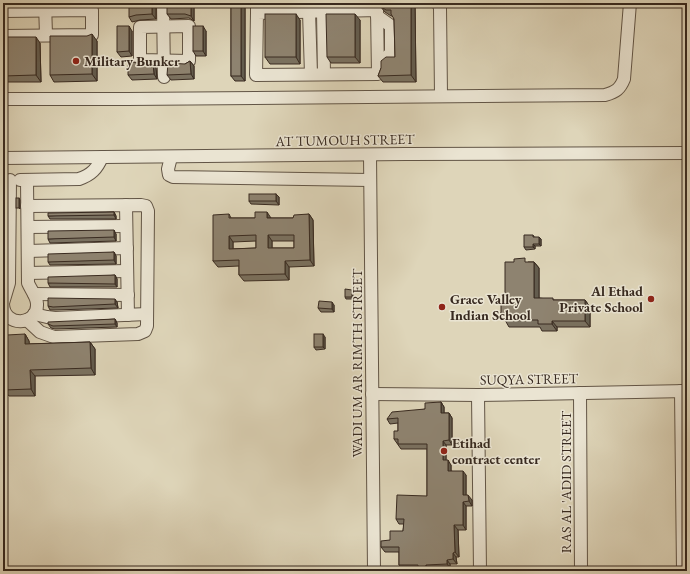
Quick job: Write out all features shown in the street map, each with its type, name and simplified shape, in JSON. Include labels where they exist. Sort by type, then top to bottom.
[{"type":"street","points":[[163,3],[164,77]]},
{"type":"street","points":[[438,3],[440,8],[441,96]]},
{"type":"street","points":[[3,99],[606,95],[616,92],[621,87],[624,79],[630,3]]},
{"type":"street","points":[[45,7],[46,36]]},
{"type":"street","points":[[3,11],[45,7],[92,10],[92,35],[3,36]]},
{"type":"street","points":[[257,8],[309,12],[377,10],[378,74],[256,75],[257,8]]},
{"type":"street","points":[[309,12],[311,74]]},
{"type":"street","points":[[323,12],[324,74]]},
{"type":"street","points":[[189,26],[189,61],[140,60],[140,27],[163,27],[189,26]]},
{"type":"street","name":"AT TUMOUH STREET","points":[[3,158],[370,154],[687,153]]},
{"type":"street","name":"WADI UM AR RIMTH STREET","points":[[370,154],[374,571]]},
{"type":"street","points":[[102,157],[94,172],[79,179],[6,180],[9,283],[3,303],[5,313],[12,320],[22,322],[31,317],[55,318],[148,314]]},
{"type":"street","points":[[171,157],[168,175],[173,177],[370,180]]},
{"type":"street","points":[[27,180],[28,284],[34,294],[37,304],[31,317]]},
{"type":"street","points":[[126,205],[128,315]]},
{"type":"street","points":[[27,206],[144,205],[148,210],[148,314],[147,329],[143,333],[54,337],[40,332],[31,317]]},
{"type":"street","points":[[28,228],[126,226]]},
{"type":"street","points":[[28,251],[127,248]]},
{"type":"street","points":[[28,273],[127,271]]},
{"type":"street","points":[[34,294],[128,295]]},
{"type":"street","points":[[683,571],[684,391]]},
{"type":"street","name":"SUQYA STREET","points":[[372,394],[478,395],[684,391]]},
{"type":"street","name":"RAS AL 'ADID STREET","points":[[580,393],[581,571]]},
{"type":"street","points":[[478,395],[480,571]]},
{"type":"building","points":[[167,3],[191,3],[191,16],[185,14],[167,14]]},
{"type":"building","points":[[231,3],[241,3],[241,76],[231,76]]},
{"type":"building","points":[[380,3],[411,3],[411,75],[378,76],[381,68],[381,61],[386,57],[395,57],[394,19],[391,14],[391,10],[386,10],[380,6]]},
{"type":"building","points":[[129,4],[152,4],[152,14],[129,17]]},
{"type":"building","points":[[265,14],[296,14],[296,57],[265,57]]},
{"type":"building","points":[[326,14],[355,14],[355,57],[327,57]]},
{"type":"building","points":[[117,26],[129,26],[129,51],[117,52]]},
{"type":"building","points":[[193,26],[203,26],[203,51],[193,51]]},
{"type":"building","name":"Military Bunker","points":[[92,34],[92,74],[50,75],[50,36],[87,36]]},
{"type":"building","points":[[3,37],[36,37],[36,75],[3,76]]},
{"type":"building","points":[[190,61],[191,74],[167,75],[168,63],[185,64]]},
{"type":"building","points":[[128,62],[153,63],[154,74],[128,75]]},
{"type":"building","points":[[249,194],[276,194],[276,201],[249,201]]},
{"type":"building","points":[[16,198],[19,198],[19,208],[16,208]]},
{"type":"building","points":[[114,212],[114,215],[48,216],[48,213]]},
{"type":"building","points":[[255,212],[267,212],[267,218],[293,218],[294,215],[309,214],[310,260],[285,261],[285,274],[239,275],[239,260],[213,261],[213,215],[229,214],[229,218],[255,218]],"holes":[[[256,235],[256,248],[229,249],[229,236]],[[268,235],[294,235],[294,248],[268,248]]]},
{"type":"building","points":[[114,230],[114,237],[48,239],[48,231]]},
{"type":"building","points":[[524,235],[539,237],[539,244],[533,244],[533,247],[524,247]]},
{"type":"building","points":[[114,252],[114,260],[48,262],[48,254]]},
{"type":"building","points":[[525,258],[525,262],[534,262],[534,298],[553,298],[553,300],[585,300],[585,321],[552,321],[552,324],[538,324],[538,320],[505,320],[504,313],[501,313],[501,301],[505,301],[505,262],[514,262],[514,259]]},
{"type":"building","points":[[115,275],[115,284],[48,283],[48,277]]},
{"type":"building","points":[[345,289],[352,290],[352,297],[345,297]]},
{"type":"building","points":[[48,298],[115,299],[115,304],[53,307],[48,306]]},
{"type":"building","points":[[319,301],[332,302],[332,309],[318,308]]},
{"type":"building","points":[[115,319],[115,324],[53,326],[48,324],[48,322]]},
{"type":"building","points":[[25,334],[25,344],[90,342],[91,368],[30,370],[31,389],[4,390],[3,344],[7,344],[7,335]]},
{"type":"building","points":[[314,334],[323,334],[323,347],[314,347]]},
{"type":"building","points":[[441,402],[441,413],[449,413],[449,440],[443,441],[443,460],[448,460],[448,471],[463,471],[463,495],[468,495],[469,501],[463,502],[463,525],[454,525],[455,552],[453,553],[453,559],[447,560],[447,564],[426,565],[424,571],[418,571],[418,565],[399,565],[399,547],[381,547],[381,541],[390,540],[390,531],[403,531],[404,519],[396,519],[397,495],[427,496],[427,444],[398,444],[398,439],[394,439],[394,431],[398,431],[398,418],[387,419],[392,412],[425,409],[425,403]]},
{"type":"place","name":"Military Bunker","points":[[76,61]]},
{"type":"place","name":"Al Ethad Private School","points":[[651,299]]},
{"type":"place","name":"Grace Valley Indian School","points":[[442,307]]},
{"type":"place","name":"Etihad contract center","points":[[444,451]]}]
